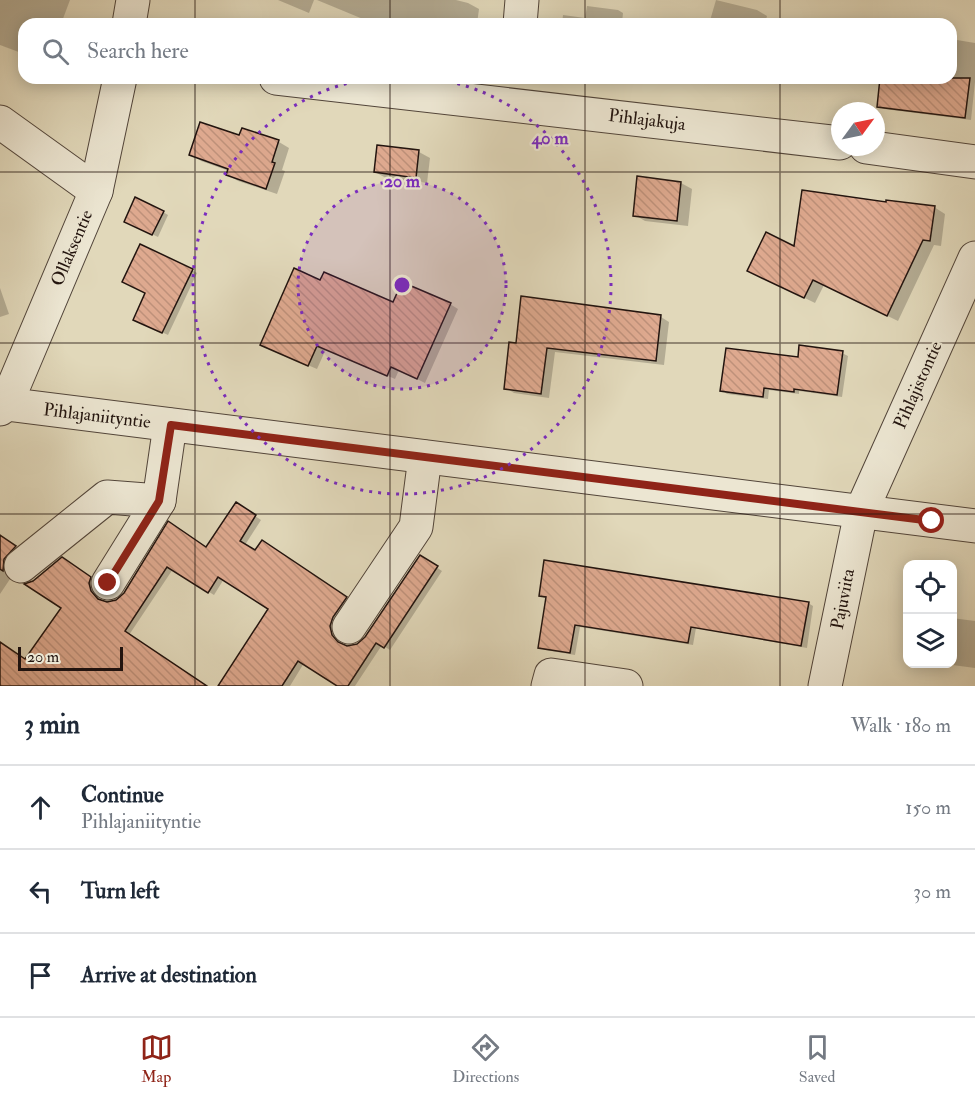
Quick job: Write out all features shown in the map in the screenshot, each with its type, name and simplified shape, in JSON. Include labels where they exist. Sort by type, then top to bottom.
[{"type":"street","points":[[130,18],[133,0]]},
{"type":"street","points":[[520,18],[522,0]]},
{"type":"street","name":"Ollaksentie","points":[[3,407],[96,191],[119,84]]},
{"type":"street","name":"Pihlajakuja","points":[[386,84],[515,91],[831,142]]},
{"type":"street","points":[[0,122],[96,191]]},
{"type":"street","points":[[885,150],[975,162]]},
{"type":"street","name":"Pihlajistontie","points":[[861,512],[975,258]]},
{"type":"street","name":"Pihlajaniityntie","points":[[3,407],[171,425],[975,526]]},
{"type":"street","points":[[108,583],[159,501],[171,425]]},
{"type":"street","points":[[349,627],[416,527],[425,457]]},
{"type":"street","points":[[21,566],[107,497],[159,501]]},
{"type":"street","name":"Pajuviita","points":[[825,686],[861,512]]},
{"type":"street","points":[[548,686],[550,675],[626,686]]},
{"type":"building","points":[[957,78],[970,78],[965,118],[885,108],[885,102],[878,102],[879,84],[957,84]]},
{"type":"building","points":[[200,122],[239,135],[242,128],[279,140],[272,162],[275,163],[266,189],[226,175],[228,169],[189,155]]},
{"type":"building","points":[[377,145],[419,150],[416,178],[374,172]]},
{"type":"building","points":[[637,176],[681,182],[677,221],[633,216]]},
{"type":"building","points":[[802,190],[886,202],[886,200],[935,206],[930,241],[923,240],[887,316],[813,280],[804,298],[747,271],[766,232],[794,246]]},
{"type":"building","points":[[135,197],[164,211],[152,235],[124,222]]},
{"type":"building","points":[[140,244],[193,269],[162,333],[133,320],[145,293],[122,282]]},
{"type":"building","points":[[294,268],[320,280],[324,272],[393,302],[402,282],[451,303],[417,379],[391,367],[387,376],[317,346],[308,366],[260,345]]},
{"type":"building","points":[[521,296],[661,315],[656,361],[547,348],[541,394],[504,389],[509,342],[516,343]]},
{"type":"building","points":[[799,345],[843,351],[837,395],[794,389],[794,392],[764,388],[763,397],[720,391],[726,348],[798,357]]},
{"type":"building","points":[[236,502],[256,515],[240,541],[255,550],[262,540],[347,597],[333,617],[330,626],[332,635],[338,642],[347,646],[357,644],[365,637],[420,555],[438,566],[384,648],[376,643],[348,686],[337,686],[298,661],[282,686],[218,686],[268,609],[218,577],[208,593],[167,567],[125,631],[207,686],[0,686],[0,642],[25,659],[61,608],[24,584],[33,581],[62,557],[91,577],[89,583],[91,591],[98,599],[107,602],[116,600],[124,593],[168,521],[206,547]]},
{"type":"building","points":[[0,535],[16,546],[4,559],[3,571],[0,569]]},
{"type":"building","points":[[544,560],[809,602],[801,646],[691,627],[688,643],[575,625],[570,653],[538,648],[546,597],[539,596]]},
{"type":"route","points":[[108,583],[159,501],[171,425],[932,521]]}]
